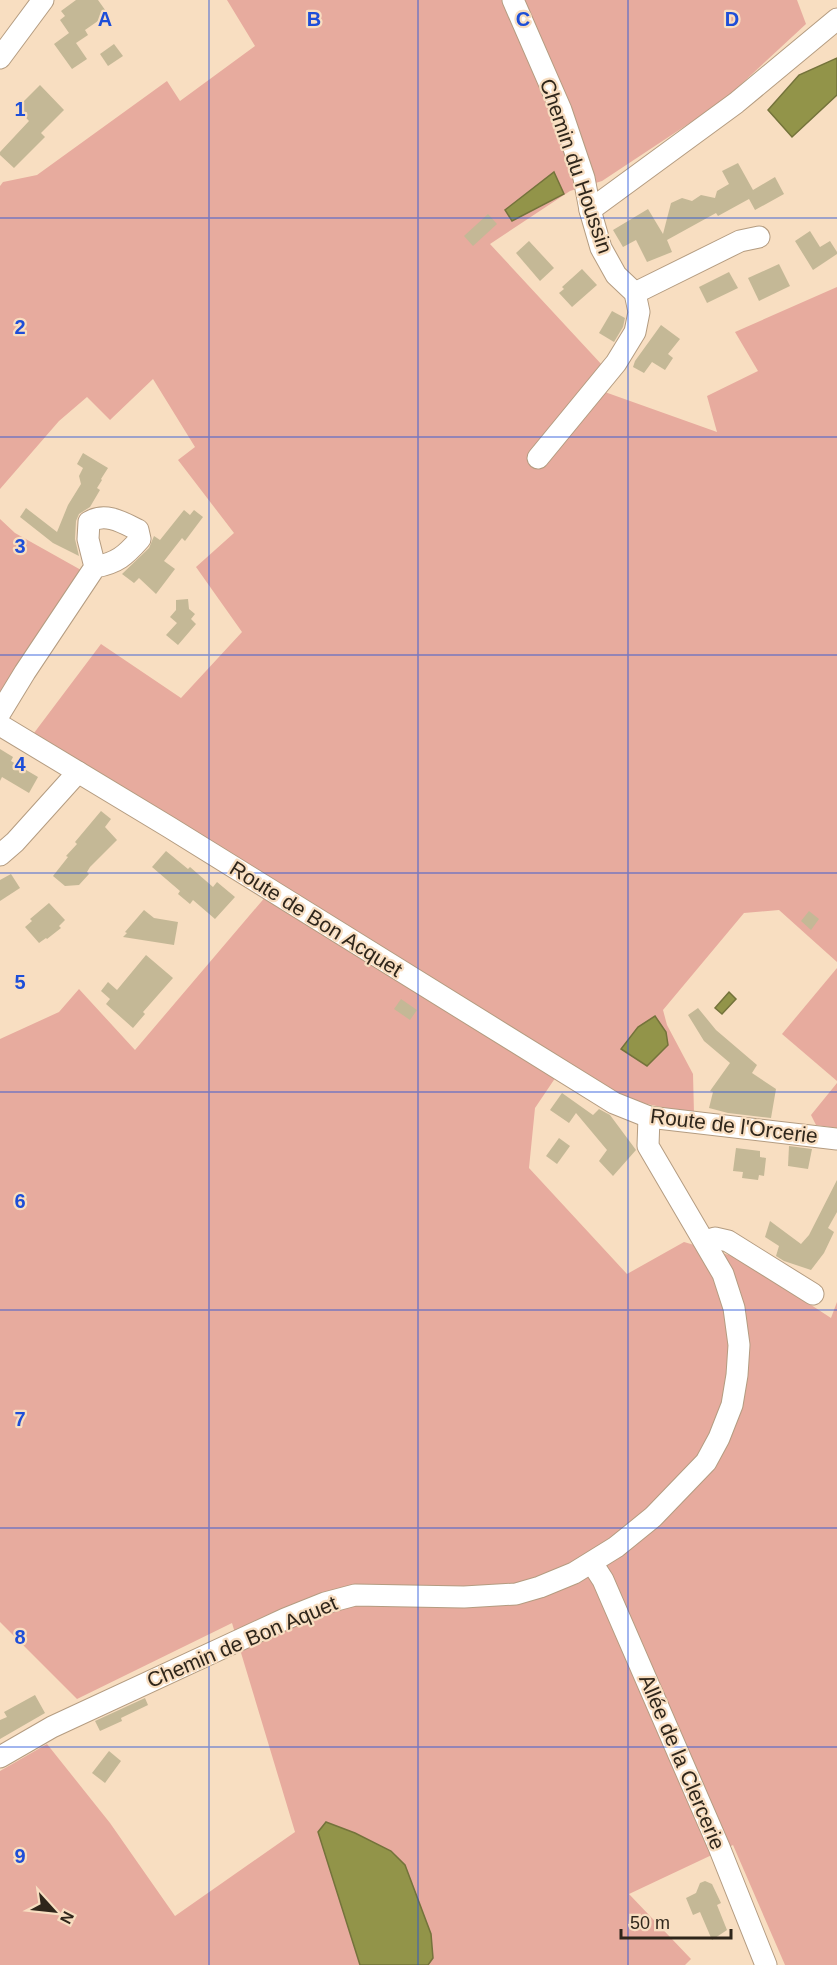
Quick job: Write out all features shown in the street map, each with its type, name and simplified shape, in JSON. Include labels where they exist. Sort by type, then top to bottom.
[{"type":"street","points":[[0,58],[43,0]]},
{"type":"street","name":"Chemin du Houssin","points":[[513,0],[561,110],[584,178],[601,248],[616,275],[635,293]]},
{"type":"street","points":[[590,210],[736,103],[837,19]]},
{"type":"street","points":[[538,458],[616,363],[635,332],[639,312],[635,293],[740,241],[759,237]]},
{"type":"street","points":[[0,713],[95,567]]},
{"type":"street","name":"Route de Bon Acquet","points":[[0,725],[604,1098],[640,1114]]},
{"type":"street","points":[[0,855],[15,842],[78,772]]},
{"type":"street","name":"Route de l'Orcerie","points":[[640,1114],[837,1139]]},
{"type":"street","name":"Chemin de Bon Aquet","points":[[0,1757],[52,1727],[285,1619],[326,1603],[355,1595],[464,1597],[516,1594],[540,1587],[574,1573],[616,1547],[652,1517],[691,1479],[706,1462],[719,1438],[732,1405],[739,1345],[734,1308],[723,1274],[648,1146],[640,1114]]},
{"type":"street","points":[[705,1241],[715,1238],[728,1241],[813,1294]]},
{"type":"street","name":"Allée de la Clercerie","points":[[592,1563],[603,1580],[719,1847],[766,1965]]},
{"type":"shaded area","points":[[227,0],[797,0],[806,24],[723,101],[602,181],[570,191],[490,244],[603,366],[602,391],[717,432],[707,396],[758,371],[735,332],[837,287],[837,962],[779,910],[744,913],[663,1010],[667,1025],[693,1074],[694,1114],[633,1101],[566,1062],[535,1108],[529,1168],[627,1274],[684,1242],[739,1258],[831,1318],[837,1302],[837,1965],[785,1965],[733,1845],[629,1894],[691,1959],[685,1965],[0,1965],[0,1771],[47,1744],[110,1823],[175,1916],[295,1832],[232,1623],[77,1699],[0,1622],[0,1039],[59,1012],[79,989],[135,1050],[278,882],[34,733],[101,644],[181,698],[242,632],[196,567],[234,533],[178,460],[195,447],[153,379],[110,420],[87,397],[59,421],[0,489],[0,186],[3,182],[37,175],[167,81],[180,101],[255,46]]},
{"type":"shaded area","points":[[837,58],[837,95],[792,137],[768,110],[799,75]]},
{"type":"shaded area","points":[[554,172],[564,194],[512,221],[505,210]]},
{"type":"shaded area","points":[[0,519],[15,533],[81,570],[0,696]]},
{"type":"shaded area","points":[[837,968],[837,1081],[782,1034]]},
{"type":"shaded area","points":[[729,992],[736,999],[722,1014],[715,1008]]},
{"type":"shaded area","points":[[655,1016],[666,1032],[668,1045],[647,1066],[621,1049],[638,1027]]},
{"type":"shaded area","points":[[837,1083],[837,1128],[816,1125],[811,1115]]},
{"type":"shaded area","points":[[326,1822],[391,1851],[405,1865],[431,1934],[433,1958],[428,1965],[360,1965],[318,1832]]},
{"type":"building","points":[[76,0],[98,0],[108,14],[85,30],[88,35],[76,43],[87,59],[72,69],[54,44],[69,33],[60,20],[65,16],[61,11]]},
{"type":"building","points":[[114,44],[123,56],[108,66],[100,54]]},
{"type":"building","points":[[40,85],[64,110],[41,133],[45,137],[14,168],[0,155],[0,152],[29,121],[17,108]]},
{"type":"building","points":[[738,163],[753,190],[775,177],[784,194],[755,210],[749,199],[718,216],[716,213],[667,240],[672,252],[647,262],[636,240],[623,247],[613,230],[648,209],[663,234],[671,203],[682,198],[692,201],[701,195],[715,198],[717,191],[729,184],[722,171]]},
{"type":"building","points":[[488,214],[497,224],[473,246],[464,236]]},
{"type":"building","points":[[810,231],[820,247],[830,241],[837,252],[813,270],[795,241]]},
{"type":"building","points":[[529,241],[554,268],[540,281],[516,253]]},
{"type":"building","points":[[779,264],[790,286],[759,301],[748,278]]},
{"type":"building","points":[[582,269],[597,285],[572,307],[559,293],[564,289],[562,287]]},
{"type":"building","points":[[729,272],[738,288],[707,303],[699,287]]},
{"type":"building","points":[[612,311],[625,318],[623,327],[614,342],[599,333]]},
{"type":"building","points":[[661,325],[680,339],[668,354],[673,358],[665,370],[652,362],[644,373],[633,367],[635,361]]},
{"type":"building","points":[[83,453],[108,468],[97,488],[100,490],[90,507],[79,514],[76,521],[75,539],[79,556],[53,543],[20,517],[26,508],[57,532],[68,505],[81,484],[79,476],[83,468],[77,464]]},
{"type":"building","points":[[184,510],[190,515],[194,510],[203,517],[185,541],[182,538],[164,561],[175,569],[156,594],[139,578],[134,583],[122,574],[149,548],[154,536],[160,540]]},
{"type":"building","points":[[188,599],[189,609],[195,614],[191,619],[196,624],[178,645],[166,635],[177,623],[170,617],[176,610],[176,600]]},
{"type":"building","points":[[0,749],[13,757],[11,761],[38,777],[29,793],[2,777],[0,781]]},
{"type":"building","points":[[101,811],[111,819],[105,827],[117,840],[90,867],[87,872],[89,874],[79,885],[65,886],[53,876],[77,844],[75,842]]},
{"type":"building","points":[[166,851],[188,869],[190,867],[213,887],[217,882],[235,897],[215,919],[193,900],[190,904],[178,894],[180,891],[152,867]]},
{"type":"building","points":[[11,874],[20,888],[0,901],[0,880]]},
{"type":"building","points":[[49,903],[65,920],[59,926],[61,928],[39,943],[25,927],[32,921],[30,919]]},
{"type":"building","points":[[144,910],[154,918],[178,922],[174,945],[123,937]]},
{"type":"building","points":[[809,911],[819,919],[811,930],[801,921]]},
{"type":"building","points":[[146,955],[173,978],[143,1012],[145,1014],[133,1028],[106,1004],[110,999],[101,991],[108,982],[117,990]]},
{"type":"building","points":[[401,999],[417,1010],[410,1020],[394,1009]]},
{"type":"building","points":[[698,1008],[716,1030],[757,1065],[752,1073],[776,1089],[771,1118],[728,1113],[709,1108],[713,1092],[710,1091],[730,1063],[704,1041],[688,1015]]},
{"type":"building","points":[[562,1093],[593,1115],[599,1109],[610,1115],[636,1150],[613,1176],[599,1161],[607,1150],[576,1113],[569,1123],[550,1110]]},
{"type":"building","points":[[559,1138],[570,1146],[557,1164],[546,1156]]},
{"type":"building","points":[[789,1146],[812,1149],[808,1169],[788,1166]]},
{"type":"building","points":[[736,1148],[760,1151],[760,1157],[766,1158],[764,1176],[759,1175],[758,1180],[742,1178],[743,1172],[733,1171]]},
{"type":"building","points":[[837,1180],[837,1212],[828,1228],[834,1232],[824,1253],[811,1270],[776,1256],[779,1246],[765,1237],[770,1221],[801,1244],[809,1235]]},
{"type":"building","points":[[35,1695],[45,1713],[0,1739],[0,1720],[7,1717],[4,1712]]},
{"type":"building","points":[[145,1698],[148,1705],[100,1731],[95,1721]]},
{"type":"building","points":[[109,1751],[121,1761],[105,1783],[92,1773]]},
{"type":"building","points":[[705,1881],[712,1884],[721,1903],[717,1905],[727,1930],[712,1940],[700,1912],[693,1915],[686,1898],[696,1893],[700,1883]]}]
